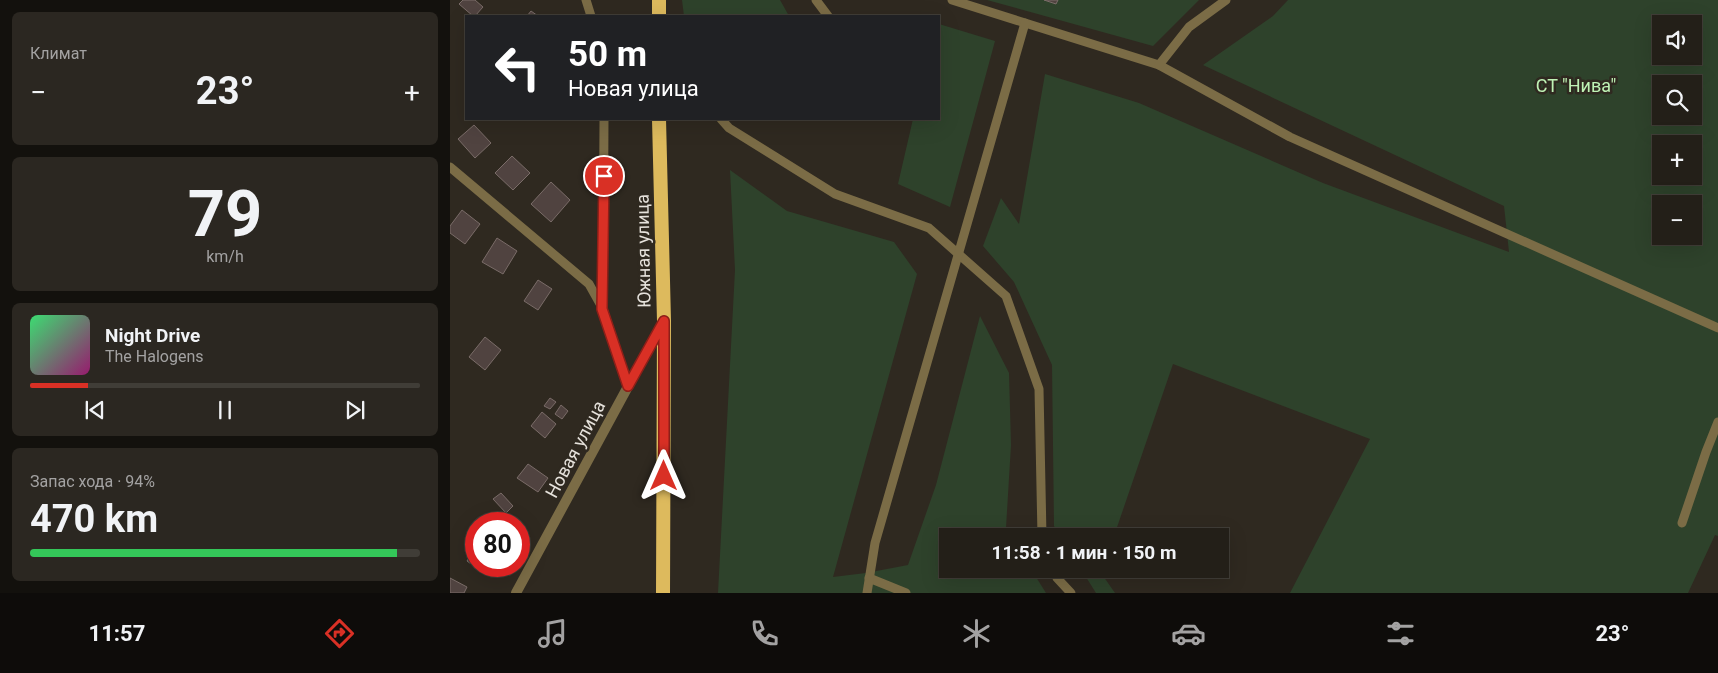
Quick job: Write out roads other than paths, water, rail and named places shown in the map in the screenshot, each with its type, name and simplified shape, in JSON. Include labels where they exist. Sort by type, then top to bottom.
[{"type":"highway","points":[[659,0],[659,15]]},
{"type":"highway","name":"Южная улица","points":[[661,120],[664,321],[664,593]]},
{"type":"street","name":"Новая улица","points":[[516,593],[664,321]]},
{"type":"lane","points":[[586,0],[591,15]]},
{"type":"lane","points":[[816,0],[822,15]]},
{"type":"lane","points":[[816,0],[827,15]]},
{"type":"lane","points":[[952,0],[1159,65],[1290,137],[1718,328]]},
{"type":"lane","points":[[1159,65],[1189,26],[1226,0]]},
{"type":"lane","points":[[867,593],[875,543],[1025,23]]},
{"type":"lane","points":[[602,309],[604,120]]},
{"type":"lane","points":[[721,120],[729,128],[835,194],[928,228],[959,253],[1006,296],[1039,389],[1042,528]]},
{"type":"lane","points":[[450,167],[589,284],[602,309],[628,386]]},
{"type":"lane","points":[[1682,524],[1718,422]]},
{"type":"lane","points":[[870,578],[906,593]]},
{"type":"lane","points":[[1057,578],[1071,593]]},
{"type":"park label","name":"СТ \"Нива\"","points":[[1576,85]]}]
